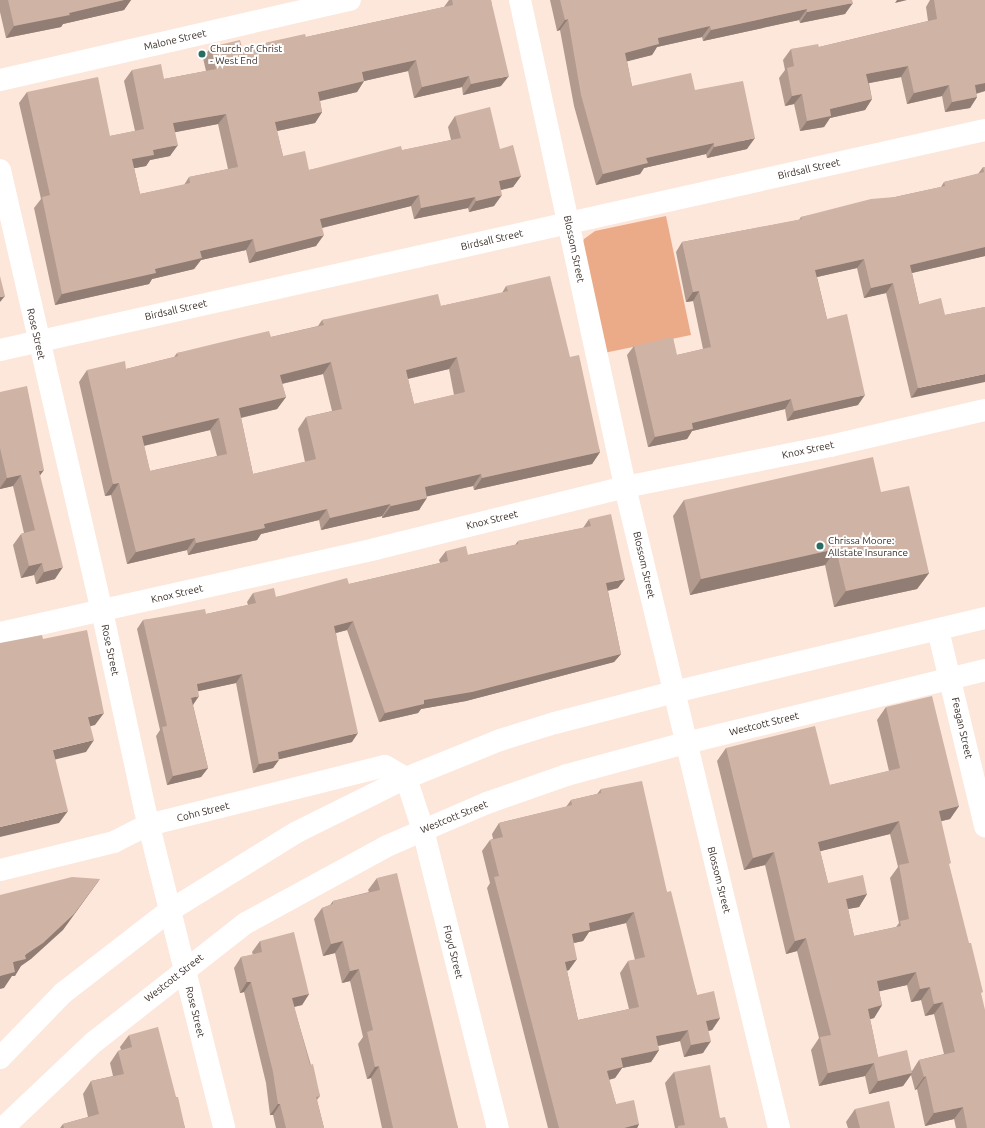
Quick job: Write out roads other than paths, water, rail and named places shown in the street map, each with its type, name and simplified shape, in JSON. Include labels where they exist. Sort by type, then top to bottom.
[{"type":"street","name":"Malone Street","points":[[0,80],[350,0]]},
{"type":"street","name":"Blossom Street","points":[[520,0],[625,487],[779,1128]]},
{"type":"street","name":"Birdsall Street","points":[[0,350],[985,130]]},
{"type":"street","name":"Rose Street","points":[[0,170],[38,341],[102,611],[148,825],[224,1128]]},
{"type":"street","name":"Knox Street","points":[[0,633],[375,549],[625,487],[830,446],[985,410]]},
{"type":"street","points":[[5,1048],[63,993],[169,911],[296,832],[406,778],[500,740],[674,692],[985,618]]},
{"type":"street","name":"Feagan Street","points":[[938,630],[985,826]]},
{"type":"street","name":"Westcott Street","points":[[3,1128],[94,1042],[184,970],[246,923],[423,830],[567,775],[686,743],[985,670]]},
{"type":"street","name":"Cohn Street","points":[[0,870],[114,842],[148,825],[385,766],[406,778]]},
{"type":"street","name":"Floyd Street","points":[[406,778],[423,830],[498,1128]]},
{"type":"place","name":"Church of Christ - West End","points":[[202,54]]},
{"type":"place","name":"Chrissa Moore: Allstate Insurance","points":[[820,546]]}]
